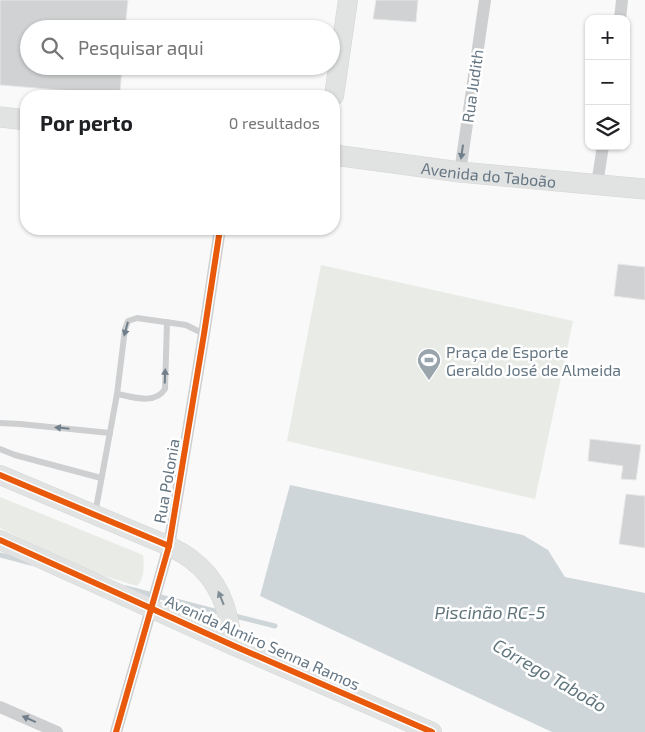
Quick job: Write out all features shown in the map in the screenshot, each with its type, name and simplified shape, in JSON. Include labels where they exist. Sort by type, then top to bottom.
[{"type":"main road","points":[[0,117],[20,119]]},
{"type":"main road","name":"Avenida do Taboão","points":[[340,156],[460,172],[645,188]]},
{"type":"street","points":[[340,55],[348,0]]},
{"type":"street","name":"Rua Judith","points":[[460,172],[485,0]]},
{"type":"street","points":[[620,15],[622,0]]},
{"type":"street","points":[[335,90],[337,75]]},
{"type":"street","points":[[597,184],[601,150]]},
{"type":"street","name":"Rua Polonia","points":[[116,732],[150,607],[169,546],[219,235]]},
{"type":"street","name":"Avenida Almiro Senna Ramos","points":[[0,476],[169,546],[192,560],[210,576],[220,594],[230,627],[232,645]]},
{"type":"street","name":"Avenida Almiro Senna Ramos","points":[[0,540],[232,645],[432,732]]},
{"type":"street","points":[[0,707],[57,732]]},
{"type":"lane","points":[[95,515],[117,394],[125,329],[128,321],[137,318],[186,325],[204,334]]},
{"type":"lane","points":[[117,394],[152,399],[159,396],[165,389],[168,322]]},
{"type":"lane","points":[[0,423],[110,433]]},
{"type":"lane","points":[[0,449],[15,455],[101,478]]},
{"type":"shaded area","name":"Praça de Esporte Geraldo José de Almeida","points":[[321,265],[573,321],[535,499],[287,441]]},
{"type":"shaded area","points":[[0,497],[143,555],[144,563],[140,583],[137,586],[88,571],[0,528]]},
{"type":"water","name":"Piscinão RC-5","points":[[290,485],[523,535],[548,550],[565,577],[645,593],[645,732],[552,732],[260,596]]},
{"type":"building","points":[[0,0],[128,0],[126,20],[20,20],[20,75],[121,75],[120,90],[60,90],[0,85]]},
{"type":"building","points":[[376,0],[418,0],[416,22],[373,19]]},
{"type":"building","points":[[618,264],[645,267],[645,300],[614,296]]},
{"type":"building","points":[[590,439],[641,445],[636,480],[621,479],[623,466],[588,461]]},
{"type":"building","points":[[626,494],[645,496],[645,548],[619,544]]},
{"type":"waterway","name":"Córrego Taboão","points":[[0,555],[31,563]]},
{"type":"waterway","name":"Córrego Taboão","points":[[126,588],[222,613]]},
{"type":"waterway","name":"Córrego Taboão","points":[[231,615],[275,626]]},
{"type":"cycle path","points":[[116,732],[169,546],[219,235]]},
{"type":"cycle path","points":[[0,475],[169,546]]},
{"type":"cycle path","points":[[0,540],[232,645],[432,732]]},
{"type":"place","name":"Praça de Esporte Geraldo José de Almeida","points":[[429,381]]}]
